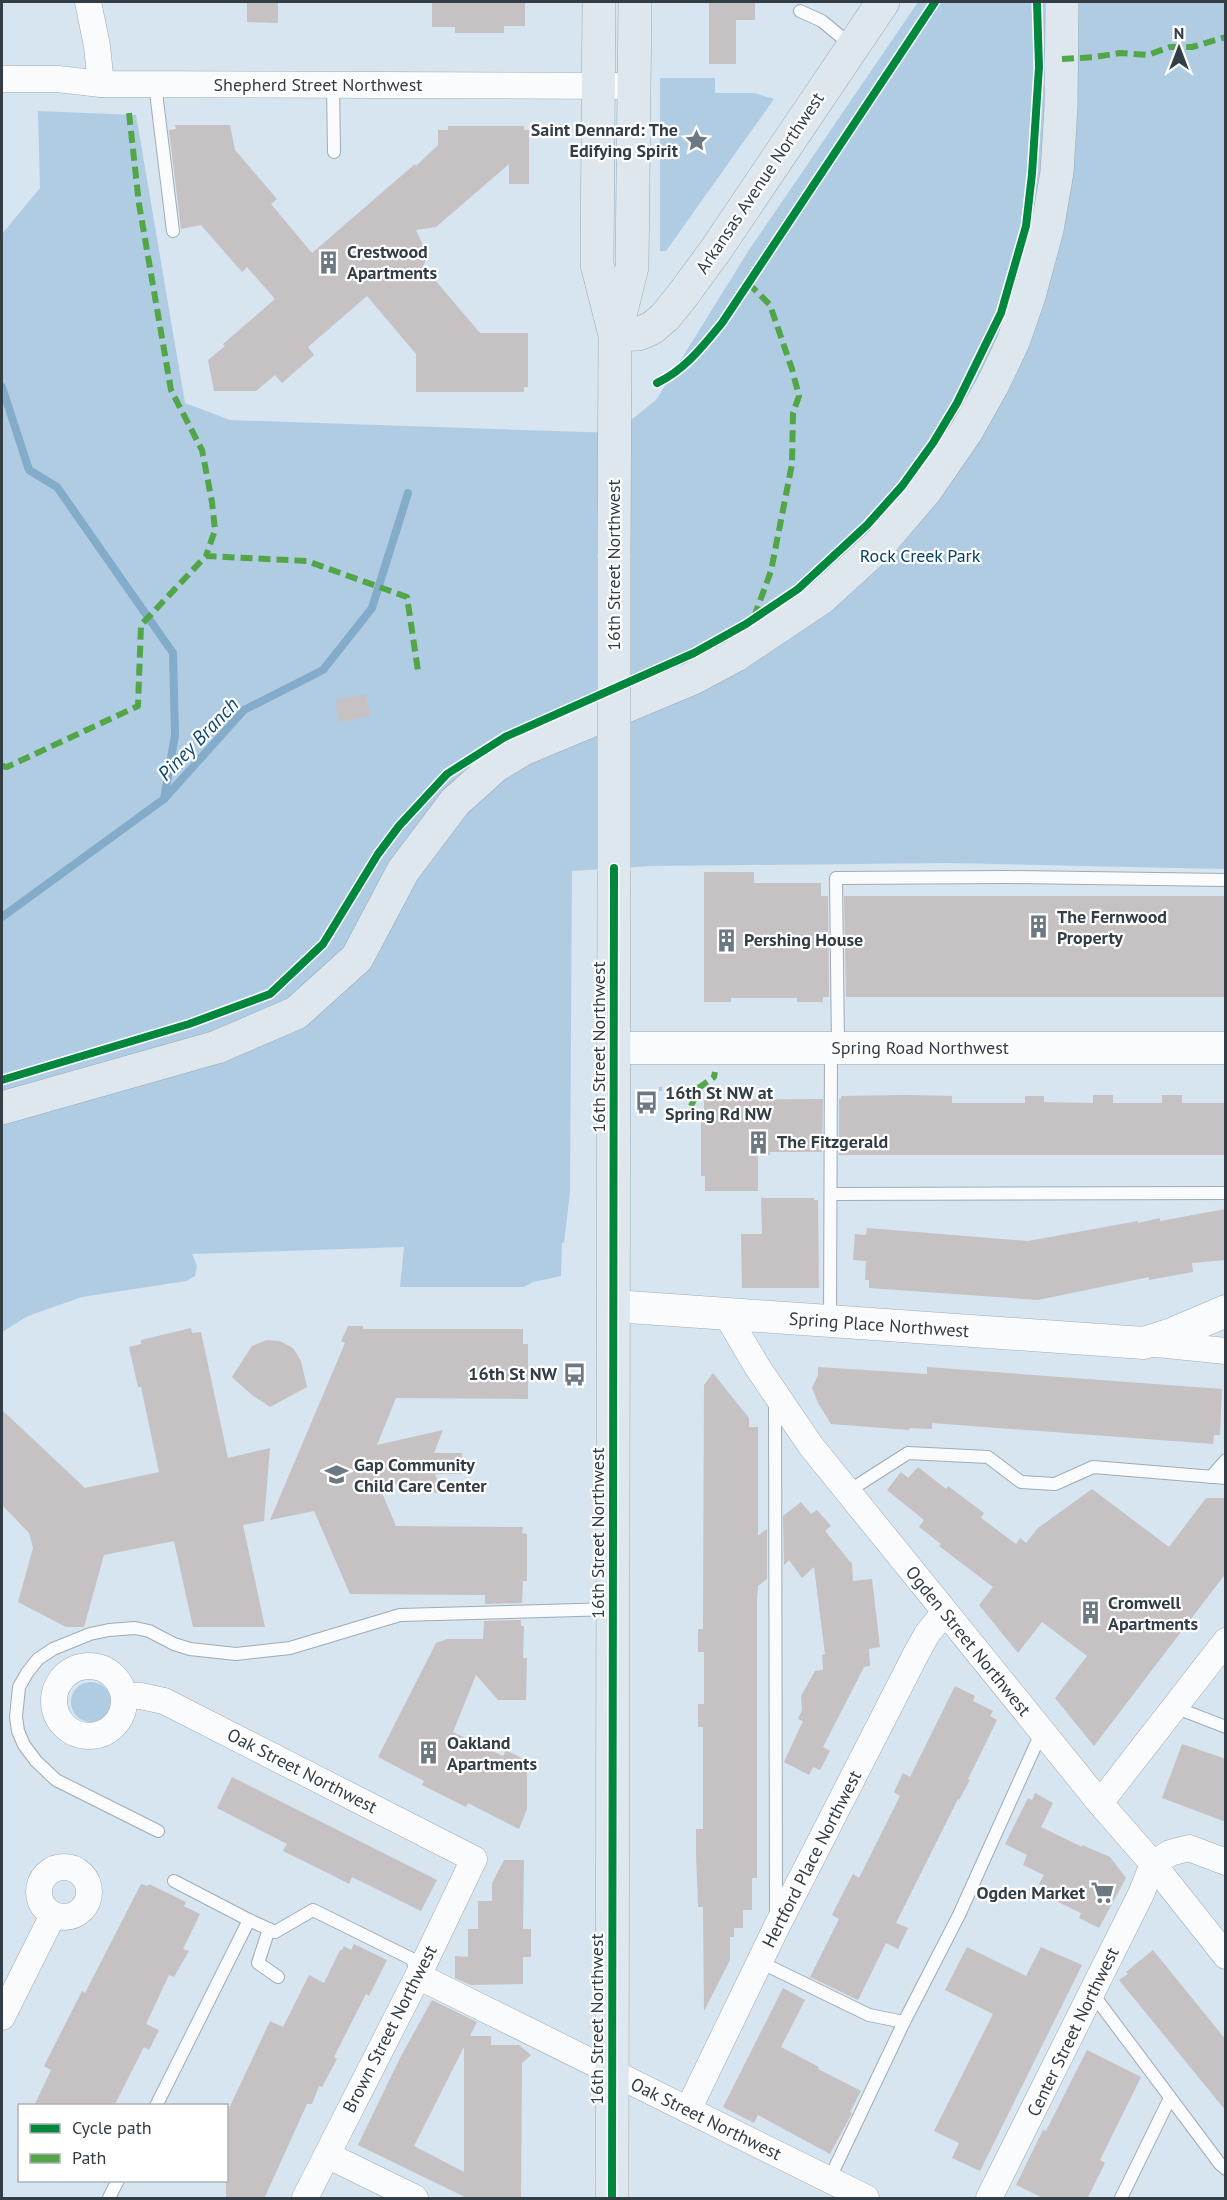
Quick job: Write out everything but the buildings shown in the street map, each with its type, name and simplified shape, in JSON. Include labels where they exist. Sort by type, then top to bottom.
[{"type":"main road","name":"16th Street Northwest","points":[[599,2],[597,264],[615,336]]},
{"type":"main road","name":"16th Street Northwest","points":[[612,2199],[615,336],[632,267],[635,2]]},
{"type":"main road","name":"Arkansas Avenue Northwest","points":[[615,336],[645,332],[671,310],[719,245],[883,2]]},
{"type":"main road","points":[[2,1108],[217,1047],[296,1013],[357,958],[404,871],[456,802],[495,766],[524,749],[674,686],[736,655],[821,598],[879,545],[926,490],[966,432],[1013,342],[1029,296],[1047,230],[1057,172],[1061,106],[1062,2]]},
{"type":"street","points":[[88,2],[97,46],[101,84]]},
{"type":"street","name":"Shepherd Street Northwest","points":[[2,79],[58,79],[101,84],[635,86]]},
{"type":"street","name":"Spring Road Northwest","points":[[614,1048],[1226,1048]]},
{"type":"street","name":"Spring Place Northwest","points":[[614,1306],[1144,1343],[1226,1351]]},
{"type":"street","name":"Spring Place Northwest","points":[[1144,1343],[1226,1311]]},
{"type":"street","name":"Ogden Street Northwest","points":[[726,1314],[775,1394],[811,1446],[1226,1956]]},
{"type":"street","name":"Hertford Place Northwest","points":[[688,2110],[776,1928],[916,1654],[927,1634],[945,1612]]},
{"type":"street","points":[[1100,1803],[1226,1641]]},
{"type":"street","name":"Oak Street Northwest","points":[[124,1696],[148,1697],[164,1701],[474,1859]]},
{"type":"street","points":[[1153,1864],[1170,1853],[1189,1848],[1226,1862]]},
{"type":"street","name":"Brown Street Northwest","points":[[305,2199],[418,1976],[474,1859]]},
{"type":"street","name":"Center Street Northwest","points":[[989,2199],[1141,1894],[1153,1864]]},
{"type":"street","points":[[2,2018],[53,1915]]},
{"type":"street","name":"Oak Street Northwest","points":[[418,1976],[866,2199]]},
{"type":"street","points":[[327,2155],[415,2199]]},
{"type":"lane","points":[[800,11],[822,21],[853,46]]},
{"type":"lane","points":[[155,84],[173,231]]},
{"type":"lane","points":[[333,85],[334,152]]},
{"type":"lane","points":[[830,1322],[836,878],[1007,877],[1226,880]]},
{"type":"lane","points":[[831,1194],[1226,1193]]},
{"type":"lane","points":[[775,1394],[776,1928]]},
{"type":"lane","points":[[847,1492],[908,1453],[988,1457],[1021,1482],[1055,1484],[1093,1467],[1226,1478]]},
{"type":"lane","points":[[1211,1477],[1226,1460]]},
{"type":"lane","points":[[158,1830],[67,1787],[46,1772],[24,1745],[18,1731],[16,1717],[20,1687],[38,1659],[53,1649],[90,1634],[135,1628],[149,1631],[174,1644],[190,1649],[236,1654],[290,1648],[400,1615],[613,1609]]},
{"type":"lane","points":[[1174,1707],[1226,1727]]},
{"type":"lane","points":[[829,2180],[904,2022],[959,1915],[1042,1731]]},
{"type":"lane","points":[[174,1881],[275,1932],[313,1910],[412,1959],[418,1976]]},
{"type":"lane","points":[[157,2104],[249,1920]]},
{"type":"lane","points":[[269,1929],[258,1963],[278,1977]]},
{"type":"lane","points":[[759,1962],[869,2015],[904,2022]]},
{"type":"lane","points":[[1092,1993],[1226,2169]]},
{"type":"lane","points":[[1121,2199],[1170,2098]]},
{"type":"lane","points":[[109,2199],[118,2182]]},
{"type":"green space","name":"Rock Creek Park","points":[[918,2],[1225,2],[1225,869],[949,863],[651,866],[572,871],[570,1192],[564,1243],[562,1243],[561,1276],[533,1282],[524,1287],[400,1287],[404,1247],[192,1254],[197,1266],[195,1276],[186,1281],[82,1297],[28,1316],[2,1332],[2,234],[40,188],[38,111],[136,115],[185,403],[230,420],[615,433],[656,400],[747,253]]},
{"type":"green space","points":[[660,78],[715,78],[715,93],[754,93],[774,99],[666,251],[660,251]]},
{"type":"green space","points":[[91,1682],[99,1683],[105,1688],[110,1694],[110,1710],[105,1716],[99,1721],[91,1722],[83,1721],[77,1716],[72,1710],[71,1702],[72,1694],[77,1688],[83,1683]]},
{"type":"waterway","points":[[2,387],[29,470],[57,487],[173,653],[175,735],[164,799]]},
{"type":"waterway","name":"Piney Branch","points":[[2,917],[164,799],[244,710],[323,670],[372,608],[408,493]]},
{"type":"marked path","points":[[1062,59],[1120,53],[1148,55],[1170,47],[1192,47],[1226,37]]},
{"type":"marked path","points":[[129,113],[139,204],[171,390],[202,450],[212,502],[215,530],[206,556]]},
{"type":"marked path","points":[[748,283],[770,305],[799,396],[793,413],[792,464],[771,571],[754,617]]},
{"type":"marked path","points":[[2,766],[7,767],[138,706],[141,625],[206,556],[307,561],[407,597],[418,671]]},
{"type":"marked path","points":[[691,1106],[700,1087],[714,1077],[715,1072]]},
{"type":"marked path","points":[[679,1095],[700,1087]]},
{"type":"cycle path","points":[[657,383],[685,364],[722,323],[935,2]]},
{"type":"cycle path","points":[[2,1080],[189,1024],[270,994],[323,944],[378,854],[399,826],[447,774],[505,737],[694,653],[746,624],[798,589],[867,525],[902,486],[933,443],[957,403],[1001,313],[1026,226],[1039,67],[1037,2]]},
{"type":"cycle path","points":[[612,2198],[614,868]]},
{"type":"place","name":"Saint Dennard: The Edifying Spirit","points":[[696,140]]},
{"type":"place","name":"Crestwood Apartments","points":[[329,262]]},
{"type":"place","name":"The Fernwood Property","points":[[1039,927]]},
{"type":"place","name":"Pershing House","points":[[726,940]]},
{"type":"place","name":"16th St NW at Spring Rd NW","points":[[647,1103]]},
{"type":"place","name":"The Fitzgerald","points":[[759,1142]]},
{"type":"place","name":"16th St NW","points":[[575,1374]]},
{"type":"place","name":"Gap Community Child Care Center","points":[[336,1475]]},
{"type":"place","name":"Cromwell Apartments","points":[[1090,1613]]},
{"type":"place","name":"Oakland Apartments","points":[[429,1753]]},
{"type":"place","name":"Ogden Market","points":[[1103,1893]]}]
